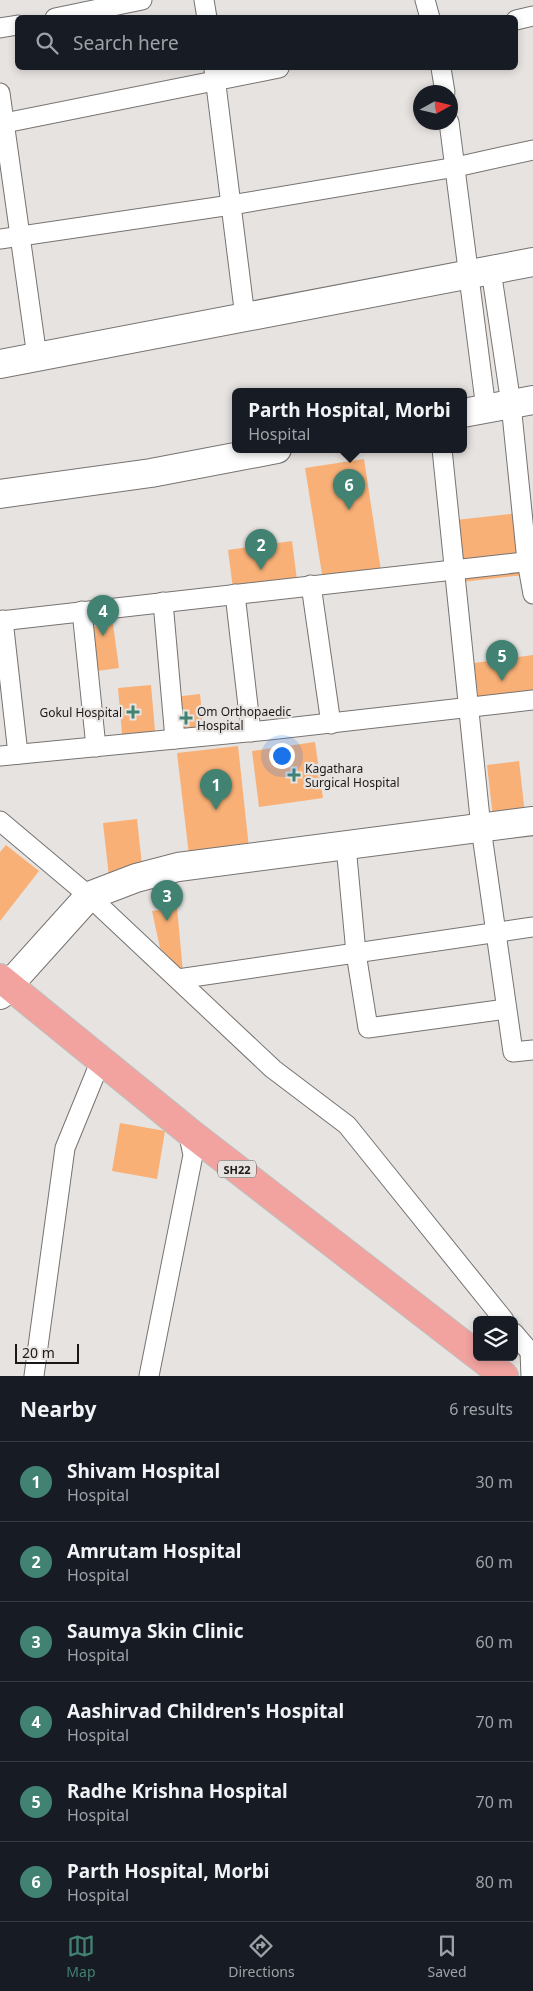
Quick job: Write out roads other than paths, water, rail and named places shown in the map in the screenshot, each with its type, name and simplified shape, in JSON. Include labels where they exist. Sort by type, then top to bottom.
[{"type":"main road","name":"SH22","points":[[3,987],[102,1060],[188,1131],[473,1352]]},
{"type":"main road","name":"SH22","points":[[484,1361],[504,1376]]},
{"type":"street","points":[[69,15],[142,0]]},
{"type":"street","points":[[204,0],[206,15]]},
{"type":"street","points":[[425,0],[429,15]]},
{"type":"street","points":[[518,20],[533,16]]},
{"type":"street","points":[[0,28],[15,26]]},
{"type":"street","points":[[2,123],[215,74],[257,70]]},
{"type":"street","points":[[441,70],[443,85]]},
{"type":"street","points":[[215,74],[245,317]]},
{"type":"street","points":[[0,93],[2,123],[37,357]]},
{"type":"street","points":[[450,130],[456,167],[480,272],[498,406],[530,561],[533,594]]},
{"type":"street","points":[[0,239],[231,206],[456,167],[533,150]]},
{"type":"street","points":[[0,364],[533,262]]},
{"type":"street","points":[[0,494],[152,473],[256,453]]},
{"type":"street","points":[[442,453],[481,828],[494,933],[513,1052],[533,1050]]},
{"type":"street","points":[[530,561],[2,621],[9,755],[330,724],[533,700]]},
{"type":"street","points":[[311,585],[330,724]]},
{"type":"street","points":[[235,594],[251,732]]},
{"type":"street","points":[[163,602],[175,739]]},
{"type":"street","points":[[82,611],[96,747]]},
{"type":"street","points":[[3,987],[89,896],[136,878],[178,866],[346,846],[533,820]]},
{"type":"street","points":[[0,821],[89,896],[273,1069],[347,1125],[501,1316]]},
{"type":"street","points":[[346,846],[355,944],[358,953],[368,1028],[506,1009]]},
{"type":"street","points":[[178,979],[533,927]]},
{"type":"street","points":[[34,1376],[65,1148],[102,1060]]},
{"type":"street","points":[[149,1376],[193,1155],[188,1131]]},
{"type":"street","points":[[518,1337],[530,1352],[531,1376]]},
{"type":"place","name":"Parth Hospital, Morbi","points":[[349,510]]},
{"type":"place","name":"Amrutam Hospital","points":[[261,570]]},
{"type":"place","name":"Aashirvad Children's Hospital","points":[[103,636]]},
{"type":"place","name":"Radhe Krishna Hospital","points":[[502,681]]},
{"type":"place","name":"Gokul Hospital","points":[[133,712]]},
{"type":"place","name":"Om Orthopaedic Hospital","points":[[186,718]]},
{"type":"place","name":"Kagathara Surgical Hospital","points":[[294,775]]},
{"type":"place","name":"Shivam Hospital","points":[[216,810]]},
{"type":"place","name":"Saumya Skin Clinic","points":[[167,921]]}]
